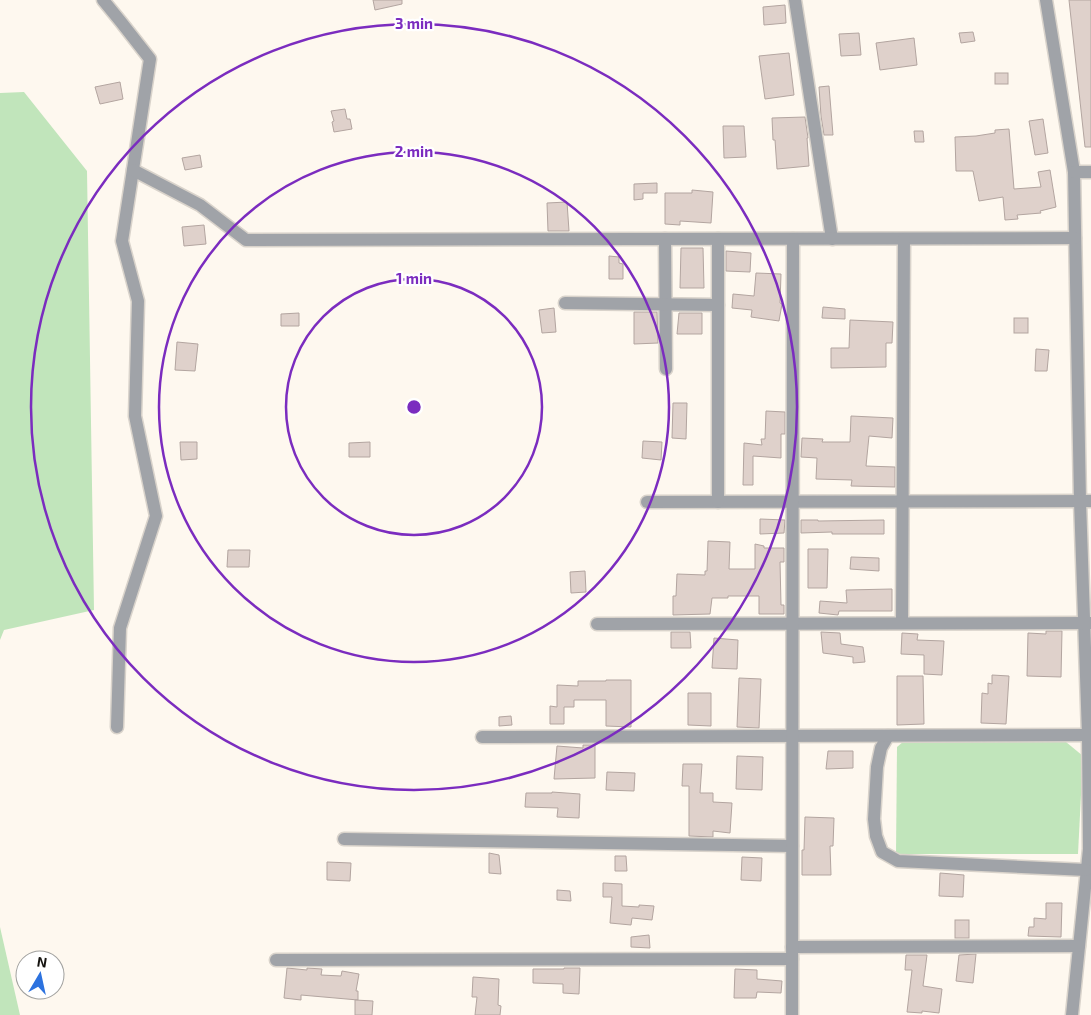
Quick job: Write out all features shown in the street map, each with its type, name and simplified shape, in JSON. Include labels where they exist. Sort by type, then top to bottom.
[{"type":"street","points":[[103,0],[150,59],[122,241],[138,301],[135,416],[156,516],[120,628],[117,727]]},
{"type":"street","points":[[796,0],[832,239]]},
{"type":"street","points":[[1046,0],[1074,172],[1078,376],[1086,501],[1090,849],[1086,870],[1072,1015]]},
{"type":"street","points":[[133,170],[200,205],[246,240],[1075,238]]},
{"type":"street","points":[[1074,172],[1091,172]]},
{"type":"street","points":[[665,239],[666,369]]},
{"type":"street","points":[[718,239],[718,502]]},
{"type":"street","points":[[792,1015],[793,239]]},
{"type":"street","points":[[902,623],[904,239]]},
{"type":"street","points":[[565,303],[718,305]]},
{"type":"street","points":[[1078,376],[1091,376]]},
{"type":"street","points":[[647,502],[1086,501]]},
{"type":"street","points":[[597,624],[1088,623]]},
{"type":"street","points":[[482,737],[1089,735]]},
{"type":"street","points":[[888,736],[881,748],[877,767],[874,818],[876,836],[882,852],[898,861],[1086,870]]},
{"type":"street","points":[[344,839],[792,846]]},
{"type":"street","points":[[276,960],[1078,951],[1091,956]]},
{"type":"green space","points":[[24,92],[87,171],[94,610],[4,630],[0,640],[0,93]]},
{"type":"green space","points":[[904,741],[1066,742],[1083,756],[1078,854],[896,854],[897,747]]},
{"type":"green space","points":[[0,927],[15,1000],[17,1000],[20,1015],[0,1015]]},
{"type":"building","points":[[373,0],[402,0],[402,4],[375,10]]},
{"type":"building","points":[[1069,0],[1091,0],[1091,147],[1085,147]]},
{"type":"building","points":[[785,5],[786,23],[764,25],[763,7]]},
{"type":"building","points":[[973,32],[975,41],[961,43],[959,33]]},
{"type":"building","points":[[859,33],[861,55],[841,56],[839,34]]},
{"type":"building","points":[[914,38],[917,65],[880,70],[876,43]]},
{"type":"building","points":[[789,53],[794,95],[765,99],[759,56]]},
{"type":"building","points":[[995,73],[1008,73],[1008,84],[995,84]]},
{"type":"building","points":[[120,82],[123,99],[100,104],[95,87]]},
{"type":"building","points":[[829,86],[833,135],[824,135],[819,87]]},
{"type":"building","points":[[345,109],[352,129],[334,132],[332,122],[334,121],[331,111]]},
{"type":"building","points":[[805,117],[809,166],[777,169],[772,118]]},
{"type":"building","points":[[1043,119],[1048,153],[1035,155],[1029,121]]},
{"type":"building","points":[[723,126],[744,126],[746,157],[724,158]]},
{"type":"building","points":[[1009,129],[1014,189],[1041,187],[1038,172],[1050,170],[1056,207],[1040,211],[1041,213],[1017,215],[1018,219],[1005,220],[1003,197],[979,201],[973,171],[956,171],[955,137],[976,136],[995,133],[995,130]]},
{"type":"building","points":[[914,131],[923,131],[924,142],[915,142]]},
{"type":"building","points":[[200,155],[202,167],[185,170],[182,158]]},
{"type":"building","points":[[657,183],[657,193],[643,193],[643,199],[634,200],[634,184]]},
{"type":"building","points":[[692,190],[713,192],[711,223],[680,221],[680,225],[665,224],[665,193],[692,193]]},
{"type":"building","points":[[567,202],[569,231],[548,231],[547,203]]},
{"type":"building","points":[[204,225],[206,244],[184,246],[182,227]]},
{"type":"building","points":[[681,248],[703,248],[704,288],[680,288]]},
{"type":"building","points":[[726,251],[751,253],[750,272],[726,271]]},
{"type":"building","points":[[609,256],[619,257],[619,263],[623,264],[623,279],[609,279]]},
{"type":"building","points":[[756,273],[781,274],[780,303],[782,304],[779,321],[751,317],[752,310],[732,308],[733,294],[754,296]]},
{"type":"building","points":[[823,307],[845,309],[845,319],[822,318]]},
{"type":"building","points":[[554,308],[556,332],[542,333],[539,310]]},
{"type":"building","points":[[634,312],[657,312],[658,343],[634,344]]},
{"type":"building","points":[[299,313],[299,326],[281,326],[281,314]]},
{"type":"building","points":[[679,313],[702,313],[702,334],[677,334]]},
{"type":"building","points":[[1014,318],[1028,318],[1028,333],[1014,333]]},
{"type":"building","points":[[850,320],[893,322],[892,343],[886,343],[886,367],[831,368],[831,348],[849,348]]},
{"type":"building","points":[[177,342],[198,344],[195,371],[175,370]]},
{"type":"building","points":[[1036,349],[1049,350],[1047,371],[1035,371]]},
{"type":"building","points":[[673,403],[687,403],[686,439],[672,438]]},
{"type":"building","points":[[766,411],[785,412],[785,434],[781,434],[781,458],[753,456],[753,485],[743,485],[744,443],[762,445],[761,439],[765,439]]},
{"type":"building","points":[[851,416],[893,418],[892,438],[869,436],[866,466],[895,467],[895,487],[851,486],[852,480],[816,479],[817,458],[801,457],[802,438],[823,439],[822,442],[850,442]]},
{"type":"building","points":[[643,441],[662,442],[661,460],[642,458]]},
{"type":"building","points":[[180,442],[197,442],[197,459],[181,460]]},
{"type":"building","points":[[370,442],[370,457],[349,457],[349,443]]},
{"type":"building","points":[[760,519],[785,520],[784,533],[760,534]]},
{"type":"building","points":[[801,520],[884,520],[884,534],[801,533]]},
{"type":"building","points":[[708,541],[730,542],[729,569],[755,569],[755,544],[764,546],[764,548],[784,548],[784,562],[780,562],[781,605],[784,605],[784,614],[759,614],[759,596],[728,596],[728,598],[712,598],[710,614],[673,615],[673,596],[676,596],[677,574],[705,575],[705,571],[707,571]]},
{"type":"building","points":[[808,549],[828,549],[827,588],[808,588]]},
{"type":"building","points":[[228,550],[250,550],[249,567],[227,567]]},
{"type":"building","points":[[851,557],[879,558],[879,571],[850,569]]},
{"type":"building","points":[[585,571],[586,592],[571,593],[570,572]]},
{"type":"building","points":[[892,589],[892,611],[839,611],[838,615],[819,613],[820,601],[847,603],[846,590]]},
{"type":"building","points":[[1046,631],[1062,631],[1061,677],[1027,676],[1028,633],[1046,634]]},
{"type":"building","points":[[671,632],[690,632],[691,648],[671,648]]},
{"type":"building","points":[[821,632],[840,633],[841,644],[863,647],[865,662],[853,663],[853,657],[823,653]]},
{"type":"building","points":[[902,633],[918,634],[917,640],[944,641],[942,675],[924,674],[924,655],[901,654]]},
{"type":"building","points":[[714,638],[738,640],[737,669],[712,668]]},
{"type":"building","points":[[992,675],[1009,676],[1006,724],[981,723],[982,693],[988,694],[988,683],[992,684]]},
{"type":"building","points":[[897,676],[923,676],[924,724],[897,725]]},
{"type":"building","points":[[739,678],[761,679],[759,728],[737,727]]},
{"type":"building","points":[[631,680],[631,727],[606,726],[606,700],[574,700],[574,707],[564,707],[564,724],[550,724],[550,706],[557,707],[557,685],[578,686],[578,681]]},
{"type":"building","points":[[688,693],[711,693],[711,726],[688,725]]},
{"type":"building","points":[[511,716],[512,725],[499,726],[499,717]]},
{"type":"building","points":[[583,745],[595,745],[595,778],[554,779],[557,746],[583,748]]},
{"type":"building","points":[[828,751],[853,751],[853,768],[826,769]]},
{"type":"building","points":[[737,756],[763,757],[762,790],[736,789]]},
{"type":"building","points":[[683,764],[702,764],[700,793],[713,793],[713,802],[732,803],[730,833],[713,831],[713,837],[689,836],[689,786],[682,786]]},
{"type":"building","points":[[607,772],[635,773],[634,791],[606,790]]},
{"type":"building","points":[[526,793],[580,794],[579,818],[557,817],[558,808],[525,807]]},
{"type":"building","points":[[805,817],[834,818],[833,846],[830,846],[831,875],[802,875]]},
{"type":"building","points":[[489,853],[499,855],[501,874],[489,873]]},
{"type":"building","points":[[615,856],[626,856],[627,871],[615,871]]},
{"type":"building","points":[[742,857],[762,858],[761,881],[741,880]]},
{"type":"building","points":[[327,862],[351,863],[350,881],[327,880]]},
{"type":"building","points":[[940,873],[964,875],[963,897],[939,896]]},
{"type":"building","points":[[603,883],[622,884],[622,906],[654,906],[652,920],[632,918],[631,925],[610,923],[612,897],[603,897]]},
{"type":"building","points":[[557,890],[570,891],[571,901],[557,900]]},
{"type":"building","points":[[1046,903],[1062,903],[1061,937],[1028,936],[1029,927],[1034,927],[1034,918],[1046,919]]},
{"type":"building","points":[[955,920],[969,920],[969,938],[955,938]]},
{"type":"building","points":[[649,935],[650,948],[631,947],[631,937]]},
{"type":"building","points":[[976,954],[973,983],[956,981],[959,955]]},
{"type":"building","points":[[906,955],[927,955],[923,986],[942,989],[939,1013],[907,1012],[912,970],[905,970]]},
{"type":"building","points":[[287,968],[322,969],[321,975],[341,976],[342,971],[359,974],[356,991],[358,991],[358,1000],[301,995],[301,1000],[284,998]]},
{"type":"building","points":[[580,968],[579,994],[563,993],[563,984],[533,983],[533,969]]},
{"type":"building","points":[[735,969],[757,970],[757,979],[782,981],[781,993],[757,992],[756,998],[734,998]]},
{"type":"building","points":[[473,977],[499,979],[498,1005],[501,1006],[500,1015],[475,1015],[477,997],[472,997]]},
{"type":"building","points":[[355,1000],[373,1001],[372,1015],[355,1015]]}]
